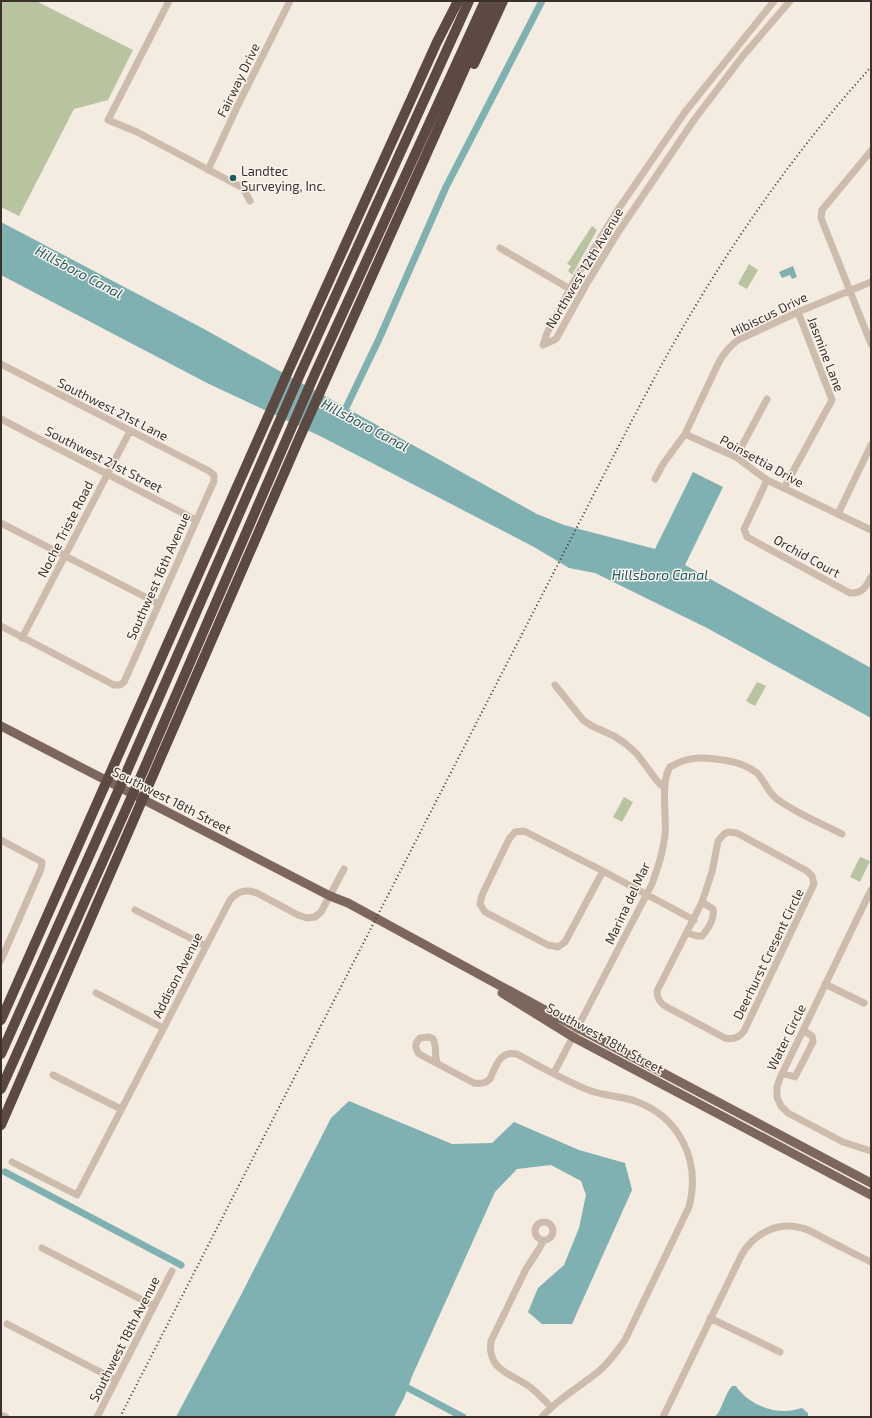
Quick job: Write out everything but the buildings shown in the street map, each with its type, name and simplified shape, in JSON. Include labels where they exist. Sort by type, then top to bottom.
[{"type":"highway","points":[[437,42],[450,1]]},
{"type":"highway","points":[[1,1020],[290,367],[437,42],[458,1]]},
{"type":"highway","points":[[1,1054],[126,773],[276,428],[469,1]]},
{"type":"highway","points":[[1,1089],[144,769],[313,378],[485,1]]},
{"type":"highway","points":[[1,1125],[299,439],[495,1]]},
{"type":"highway","points":[[444,114],[468,77],[503,1]]},
{"type":"main road","name":"Southwest 18th Street","points":[[1,726],[330,896],[348,903],[578,1028],[871,1182]]},
{"type":"main road","name":"Southwest 18th Street","points":[[330,896],[347,908],[493,988],[573,1037],[871,1195]]},
{"type":"street","points":[[169,1],[108,120],[137,132],[243,188],[250,200]]},
{"type":"street","name":"Fairway Drive","points":[[208,170],[238,105],[290,1]]},
{"type":"street","name":"Northwest 12th Avenue","points":[[774,1],[685,112],[608,224],[570,289],[547,333],[543,345],[556,339],[618,230],[694,120],[742,57],[790,1]]},
{"type":"street","points":[[685,112],[694,120]]},
{"type":"street","points":[[871,151],[822,210],[821,215],[848,291],[871,344]]},
{"type":"street","points":[[500,248],[570,289]]},
{"type":"street","name":"Hibiscus Drive","points":[[655,479],[663,464],[685,434],[719,362],[726,351],[738,340],[798,312],[871,282]]},
{"type":"street","name":"Jasmine Lane","points":[[784,488],[832,400],[798,312]]},
{"type":"street","name":"Southwest 21st Lane","points":[[1,364],[209,471],[214,475]]},
{"type":"street","points":[[736,457],[767,398]]},
{"type":"street","name":"Southwest 21st Street","points":[[1,419],[196,520]]},
{"type":"street","name":"Noche Triste Road","points":[[22,638],[130,431]]},
{"type":"street","name":"Poinsettia Drive","points":[[685,434],[736,457],[767,480],[871,530]]},
{"type":"street","points":[[838,514],[871,445]]},
{"type":"street","name":"Southwest 16th Avenue","points":[[22,638],[114,685],[120,685],[124,682],[214,481],[214,475]]},
{"type":"street","name":"Orchid Court","points":[[767,480],[744,529],[747,537],[846,592],[855,593],[863,590],[871,577]]},
{"type":"street","points":[[1,523],[159,604]]},
{"type":"street","points":[[1,626],[22,638]]},
{"type":"street","points":[[555,685],[583,720],[626,744],[637,754],[658,782],[665,788]]},
{"type":"street","name":"Marina del Mar","points":[[554,1073],[647,896],[658,867],[665,838],[665,788],[666,775],[670,767],[688,759],[709,757],[743,764],[759,775],[769,791],[776,798],[804,815],[842,834]]},
{"type":"street","points":[[603,871],[565,942],[558,946],[548,945],[485,912],[480,904],[482,895],[509,839],[512,835],[520,831],[529,832],[603,871],[647,896],[694,920]]},
{"type":"street","name":"Deerhurst Cresent Circle","points":[[728,832],[737,833],[807,871],[814,880],[810,896],[744,1031],[738,1038],[724,1038],[665,1006],[659,1000],[658,991],[702,902],[712,872],[718,841],[728,832]]},
{"type":"street","points":[[1,840],[42,862],[41,869],[4,945],[1,960]]},
{"type":"street","name":"Addison Avenue","points":[[12,1162],[77,1195],[226,905],[234,895],[239,892],[251,891],[298,915],[307,918],[315,917],[321,912],[344,870]]},
{"type":"street","name":"Water Circle","points":[[870,895],[782,1073],[777,1087],[777,1097],[781,1106],[788,1113],[843,1142],[871,1151]]},
{"type":"street","points":[[687,933],[702,936],[709,925],[714,914],[713,909],[702,902]]},
{"type":"street","points":[[135,910],[206,946]]},
{"type":"street","points":[[825,984],[864,1003]]},
{"type":"street","points":[[96,993],[163,1028]]},
{"type":"street","points":[[782,1073],[795,1077],[813,1042],[812,1036],[803,1030]]},
{"type":"street","points":[[438,1064],[474,1083],[483,1084],[490,1079],[500,1059],[505,1054],[511,1052],[517,1054],[593,1092],[635,1101],[648,1106],[670,1123],[682,1140],[688,1152],[693,1180],[692,1193],[686,1213],[625,1340],[618,1351],[600,1370],[551,1407],[542,1417]]},
{"type":"street","points":[[53,1075],[121,1109]]},
{"type":"street","points":[[662,1417],[744,1250],[757,1236],[769,1230],[788,1226],[808,1230],[871,1262]]},
{"type":"street","points":[[543,1241],[526,1269],[491,1341],[490,1347],[493,1360],[501,1370],[529,1387],[551,1407]]},
{"type":"street","points":[[42,1248],[154,1306]]},
{"type":"street","name":"Southwest 18th Avenue","points":[[97,1417],[172,1272]]},
{"type":"street","points":[[710,1318],[780,1352]]},
{"type":"street","points":[[7,1324],[116,1380]]},
{"type":"street","points":[[1,1415],[6,1417]]},
{"type":"green space","points":[[1,1],[36,1],[133,50],[108,100],[74,109],[19,216],[1,207]]},
{"type":"green space","points":[[592,226],[597,230],[572,275],[568,271],[571,266],[567,264]]},
{"type":"green space","points":[[749,264],[758,270],[747,289],[738,284]]},
{"type":"green space","points":[[757,682],[766,686],[755,706],[746,701]]},
{"type":"green space","points":[[624,797],[633,802],[622,822],[613,817]]},
{"type":"green space","points":[[860,857],[870,861],[860,882],[850,877]]},
{"type":"water","name":"Hillsboro Canal","points":[[1,222],[204,329],[537,514],[564,525],[655,549],[693,472],[723,487],[685,565],[871,668],[871,718],[707,628],[595,573],[569,568],[534,547],[322,437],[207,383],[1,275]]},
{"type":"water","points":[[793,266],[797,277],[792,279],[790,275],[782,278],[779,272]]},
{"type":"water","points":[[349,1101],[452,1144],[492,1143],[514,1122],[579,1150],[625,1163],[632,1190],[572,1324],[542,1324],[528,1312],[538,1288],[564,1265],[579,1228],[586,1195],[581,1181],[551,1165],[517,1169],[495,1192],[413,1374],[404,1398],[394,1417],[176,1417],[241,1295],[331,1118]]},
{"type":"water","points":[[732,1386],[736,1386],[751,1401],[772,1410],[786,1411],[802,1408],[808,1413],[808,1417],[715,1417]]},
{"type":"waterway","points":[[342,416],[379,339],[446,187],[542,1]]},
{"type":"waterway","points":[[5,1172],[181,1265]]},
{"type":"waterway","points":[[408,1388],[463,1417]]},
{"type":"railway","points":[[120,1417],[614,455],[669,351],[709,284],[751,219],[821,125],[871,67]]},
{"type":"place","name":"Landtec Surveying, Inc.","points":[[233,178]]}]
